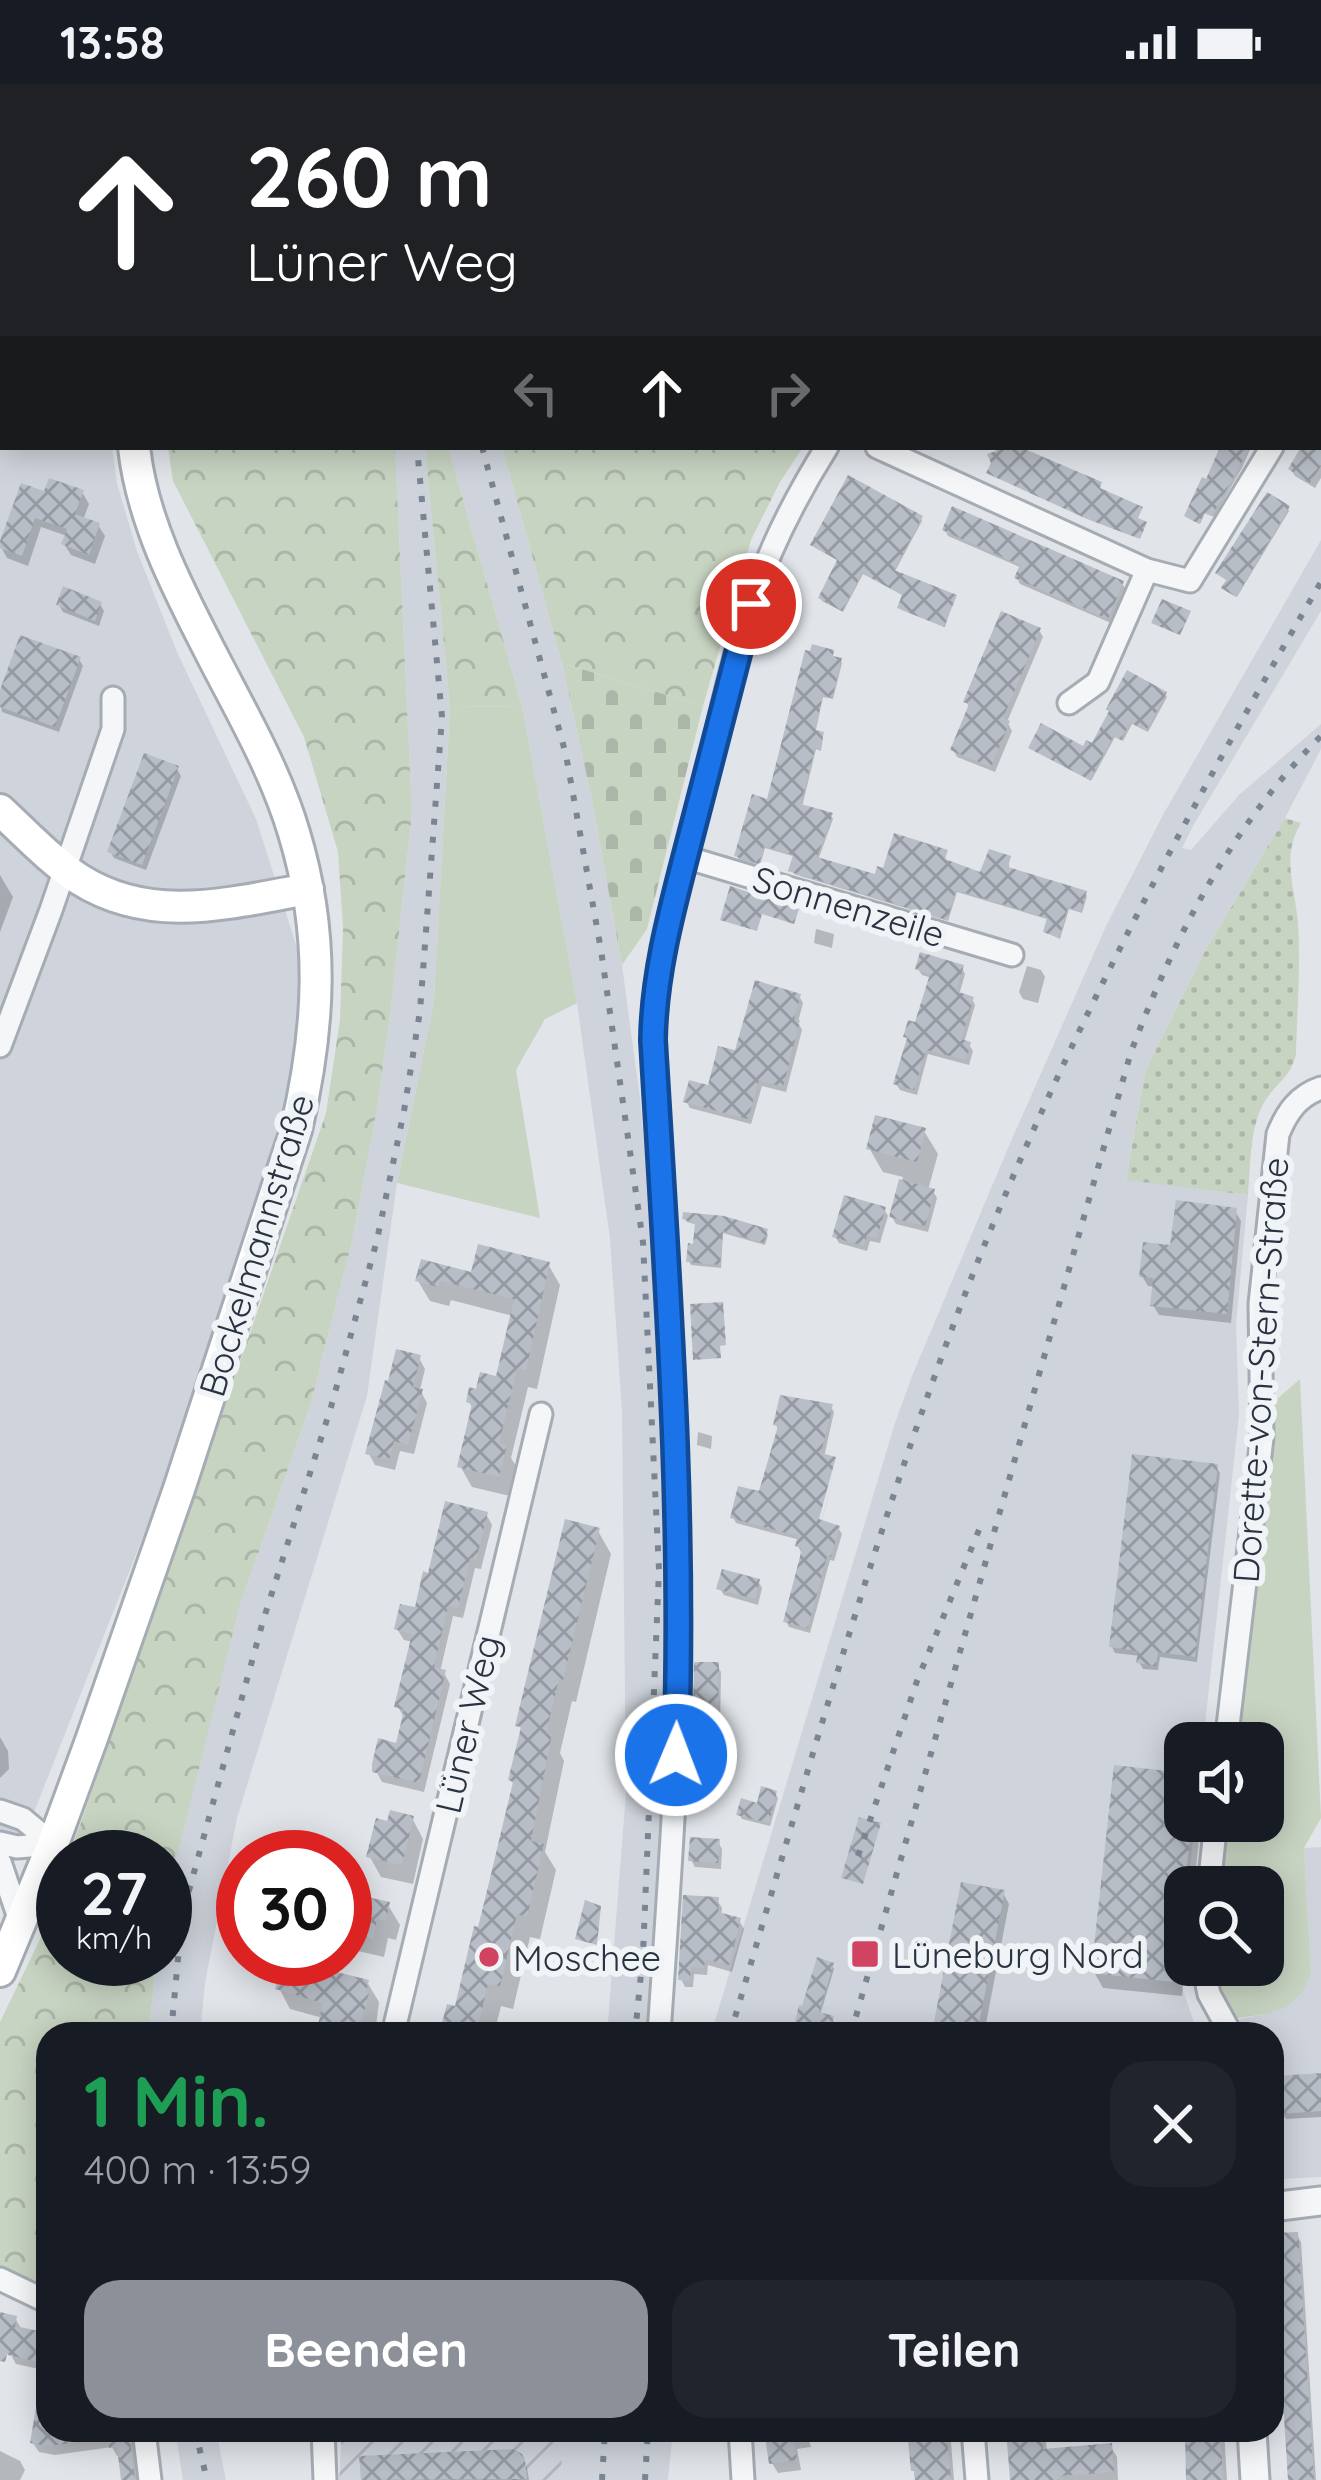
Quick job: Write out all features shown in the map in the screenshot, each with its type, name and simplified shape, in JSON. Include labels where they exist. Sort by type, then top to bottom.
[{"type":"main road","name":"Bockelmannstraße","points":[[58,1830],[179,1489],[296,1130],[316,1015],[317,952],[294,830],[260,748],[178,589],[154,529],[135,450]]},
{"type":"main road","points":[[0,810],[64,869],[112,896],[140,905],[202,906],[308,889]]},
{"type":"main road","name":"Bockelmannstraße","points":[[0,1971],[36,1886]]},
{"type":"street","points":[[660,2022],[675,1788],[679,1590],[675,1412],[653,1040],[656,986],[751,604],[776,540],[825,450]]},
{"type":"street","points":[[884,450],[1147,570],[1190,581],[1270,450]]},
{"type":"street","points":[[1069,704],[1098,682],[1147,570]]},
{"type":"street","points":[[0,1046],[113,728],[113,698]]},
{"type":"street","name":"Sonnenzeile","points":[[686,857],[1012,955]]},
{"type":"street","name":"Dorette-von-Stern-Straße","points":[[1228,1722],[1262,1438],[1260,1304],[1278,1134],[1286,1114],[1299,1100],[1321,1088]]},
{"type":"street","name":"Lüner Weg","points":[[396,2022],[541,1414]]},
{"type":"street","points":[[0,1811],[36,1830]]},
{"type":"street","points":[[0,1843],[36,1845]]},
{"type":"street","points":[[0,1862],[21,1924]]},
{"type":"street","points":[[1207,1986],[1224,2022]]},
{"type":"street","points":[[1284,2206],[1321,2201]]},
{"type":"street","points":[[0,2279],[36,2296]]},
{"type":"street","points":[[145,2442],[150,2480]]},
{"type":"street","points":[[323,2442],[325,2480]]},
{"type":"street","points":[[740,2442],[742,2480]]},
{"type":"street","points":[[974,2442],[977,2480]]},
{"type":"street","points":[[1253,2442],[1255,2480]]},
{"type":"shaded area","points":[[0,450],[112,450],[137,551],[177,652],[256,819],[300,957],[301,986],[289,1084],[251,1225],[154,1509],[0,1898]]},
{"type":"shaded area","points":[[395,450],[425,450],[450,707],[434,1001],[397,1183],[367,1396],[235,1830],[216,1830],[216,1926],[201,2022],[150,2022],[153,1986],[192,1986],[192,1830],[183,1830],[240,1605],[311,1403],[353,1237],[390,1016],[412,813]]},
{"type":"shaded area","points":[[449,450],[503,450],[562,663],[591,795],[640,1098],[664,1438],[668,1670],[652,2022],[608,2022],[626,1793],[622,1411],[610,1239],[577,1003],[522,706]]},
{"type":"shaded area","points":[[1321,540],[1321,611],[1182,848],[1191,850],[1239,795],[1321,724],[1321,749],[1205,951],[1145,1072],[1126,1179],[1248,1195],[1236,1325],[1239,1415],[1205,1722],[1164,1722],[1164,1842],[1193,1842],[1190,1866],[1164,1866],[1164,1986],[1181,1986],[1194,2022],[715,2022],[895,1423],[1106,926],[1164,813]]},
{"type":"shaded area","points":[[1321,1847],[1321,2177],[1284,2179],[1284,2022],[1239,2019],[1266,2014],[1311,1973],[1304,1848]]},
{"type":"shaded area","points":[[177,2442],[218,2442],[226,2480],[183,2480]]},
{"type":"shaded area","points":[[341,2442],[563,2442],[561,2480],[339,2480]]},
{"type":"shaded area","points":[[563,2442],[672,2442],[668,2480],[561,2480]]},
{"type":"green space","points":[[168,450],[395,450],[412,813],[390,1016],[353,1237],[311,1403],[240,1605],[184,1830],[78,1830],[326,1113],[340,1020],[343,928],[338,852],[304,737],[173,481]]},
{"type":"green space","points":[[425,450],[449,450],[522,706],[450,707]]},
{"type":"green space","points":[[503,450],[801,450],[751,540],[703,706],[562,663]]},
{"type":"green space","points":[[562,663],[703,706],[647,929],[622,965],[591,795]]},
{"type":"green space","points":[[522,706],[577,1003],[545,1019],[516,1070],[540,1218],[397,1183],[434,1001],[450,707]]},
{"type":"green space","points":[[1285,818],[1301,823],[1290,860],[1299,939],[1296,1054],[1256,1122],[1248,1195],[1126,1180],[1145,1072],[1205,951]]},
{"type":"green space","points":[[1300,1379],[1321,1818],[1304,1848],[1311,1973],[1302,1993],[1286,2007],[1238,2018],[1220,1986],[1284,1986],[1284,1866],[1221,1866],[1223,1842],[1284,1842],[1284,1722],[1237,1722],[1270,1405]]},
{"type":"green space","points":[[36,1947],[36,1986],[153,1986],[150,2022],[36,2022],[36,2288],[0,2270],[0,2022]]},
{"type":"building","points":[[1027,450],[1102,482],[1100,488],[1143,507],[1138,518],[1147,522],[1140,539],[986,473],[991,463],[987,454]]},
{"type":"building","points":[[1219,450],[1248,450],[1212,516],[1204,513],[1199,524],[1184,516],[1202,477],[1206,479]]},
{"type":"building","points":[[1299,450],[1321,450],[1321,466],[1310,483],[1288,469]]},
{"type":"building","points":[[848,475],[923,516],[894,570],[957,595],[944,627],[897,608],[902,595],[862,573],[842,611],[818,598],[837,560],[810,545]]},
{"type":"building","points":[[49,478],[84,490],[75,514],[100,523],[89,555],[61,544],[67,529],[35,518],[22,556],[0,548],[21,483],[44,491]]},
{"type":"building","points":[[1267,492],[1290,506],[1236,597],[1221,588],[1226,580],[1215,573]]},
{"type":"building","points":[[952,506],[1124,581],[1108,619],[1014,578],[1020,565],[942,530]]},
{"type":"building","points":[[63,586],[102,602],[95,621],[56,605]]},
{"type":"building","points":[[1162,599],[1191,611],[1180,635],[1151,623]]},
{"type":"building","points":[[1001,611],[1041,628],[1003,718],[1010,721],[991,767],[950,750],[969,704],[963,702]]},
{"type":"building","points":[[20,635],[81,657],[55,727],[0,707],[0,690]]},
{"type":"building","points":[[812,644],[834,650],[833,656],[842,658],[832,698],[823,695],[815,730],[824,732],[820,749],[815,748],[801,804],[833,813],[817,857],[875,874],[877,866],[883,868],[894,833],[948,850],[945,859],[980,872],[989,849],[1011,856],[1008,867],[1087,891],[1081,911],[1068,907],[1059,938],[1043,932],[1047,918],[956,890],[947,920],[788,871],[793,855],[764,846],[759,864],[734,856],[752,794],[767,799],[805,650],[810,651]]},
{"type":"building","points":[[1127,670],[1167,692],[1146,731],[1130,722],[1121,740],[1113,736],[1090,780],[1028,748],[1041,723],[1083,746],[1086,740],[1092,743]]},
{"type":"building","points":[[144,753],[179,766],[142,865],[107,852]]},
{"type":"building","points":[[730,886],[799,909],[794,924],[762,914],[757,931],[720,920]]},
{"type":"building","points":[[920,952],[964,965],[956,991],[974,997],[961,1039],[971,1042],[966,1060],[926,1050],[914,1090],[893,1084],[908,1020],[915,1022],[930,974],[915,969]]},
{"type":"building","points":[[755,980],[801,994],[794,1019],[800,1020],[783,1087],[759,1080],[748,1119],[683,1102],[689,1080],[708,1085],[718,1046],[735,1050]]},
{"type":"building","points":[[875,1115],[926,1128],[917,1162],[866,1149]]},
{"type":"building","points":[[899,1179],[935,1189],[925,1226],[889,1217]]},
{"type":"building","points":[[844,1195],[886,1207],[877,1238],[867,1235],[864,1246],[832,1237]]},
{"type":"building","points":[[1176,1200],[1237,1208],[1227,1314],[1150,1306],[1153,1278],[1139,1277],[1143,1242],[1170,1245]]},
{"type":"building","points":[[683,1212],[724,1216],[768,1229],[764,1243],[723,1231],[720,1265],[686,1262],[695,1223],[682,1219]]},
{"type":"building","points":[[478,1244],[550,1262],[526,1370],[517,1368],[499,1444],[507,1445],[499,1477],[457,1467],[472,1404],[466,1402],[469,1387],[476,1389],[480,1372],[496,1376],[514,1299],[440,1281],[438,1287],[415,1281],[421,1259],[471,1272]]},
{"type":"building","points":[[723,1302],[726,1345],[720,1346],[721,1358],[693,1360],[690,1304]]},
{"type":"building","points":[[396,1349],[421,1355],[413,1387],[423,1389],[408,1445],[394,1441],[389,1460],[365,1454]]},
{"type":"building","points":[[780,1395],[833,1404],[821,1453],[836,1457],[819,1519],[840,1526],[808,1628],[783,1622],[802,1549],[795,1546],[798,1536],[730,1518],[738,1486],[759,1491],[778,1426],[773,1425]]},
{"type":"building","points":[[1132,1454],[1218,1464],[1195,1657],[1158,1652],[1156,1666],[1136,1663],[1138,1651],[1109,1647]]},
{"type":"building","points":[[445,1501],[488,1512],[458,1608],[448,1606],[434,1667],[446,1670],[419,1783],[372,1772],[372,1764],[378,1738],[396,1743],[404,1710],[394,1707],[412,1634],[394,1629],[400,1604],[415,1607]]},
{"type":"building","points":[[565,1519],[600,1528],[546,1733],[552,1734],[531,1841],[544,1844],[527,1917],[517,1914],[500,1986],[488,1984],[479,2022],[442,2022],[447,2004],[455,2006],[485,1899],[513,1782],[508,1780],[521,1727],[515,1726]]},
{"type":"building","points":[[722,1569],[760,1579],[755,1599],[716,1589]]},
{"type":"building","points":[[694,1662],[719,1662],[720,1786],[692,1785]]},
{"type":"building","points":[[1114,1765],[1164,1771],[1164,1842],[1190,1842],[1187,1866],[1164,1866],[1164,1981],[1091,1973]]},
{"type":"building","points":[[761,1786],[777,1791],[769,1823],[736,1815],[741,1798],[757,1803]]},
{"type":"building","points":[[390,1810],[414,1816],[402,1865],[372,1858],[376,1818],[387,1821]]},
{"type":"building","points":[[859,1817],[881,1823],[863,1884],[841,1878]]},
{"type":"building","points":[[690,1837],[720,1839],[718,1863],[688,1861]]},
{"type":"building","points":[[961,1882],[1005,1890],[979,2022],[934,2022]]},
{"type":"building","points":[[683,1895],[719,1897],[718,1912],[741,1918],[729,1965],[705,1959],[704,1968],[691,1967],[690,1981],[678,1980]]},
{"type":"building","points":[[372,1898],[390,1902],[386,1921],[377,1919],[373,1939]]},
{"type":"building","points":[[585,1900],[601,1906],[597,1945],[575,1939]]},
{"type":"building","points":[[817,1957],[834,1963],[819,2012],[834,2016],[832,2022],[795,2022]]},
{"type":"building","points":[[276,1986],[368,1986],[361,2022],[319,2022],[323,2003]]},
{"type":"building","points":[[1321,2073],[1321,2111],[1284,2114],[1284,2076]]},
{"type":"building","points":[[1298,2232],[1314,2480],[1288,2480],[1284,2233]]},
{"type":"building","points":[[0,2312],[17,2316],[15,2326],[36,2330],[36,2361],[8,2355],[9,2348],[5,2362],[0,2361]]},
{"type":"building","points":[[36,2407],[36,2442],[81,2442],[48,2446],[30,2443]]},
{"type":"building","points":[[108,2442],[130,2442],[135,2480],[121,2480],[117,2447],[109,2448]]},
{"type":"building","points":[[766,2442],[794,2442],[797,2460],[769,2464]]},
{"type":"building","points":[[908,2442],[947,2442],[951,2480],[915,2480]]},
{"type":"building","points":[[1007,2442],[1043,2442],[1043,2449],[1112,2443],[1114,2472],[1059,2476],[1059,2480],[1010,2480]]},
{"type":"building","points":[[1185,2442],[1221,2442],[1223,2480],[1186,2480]]},
{"type":"building","points":[[513,2449],[525,2460],[527,2479],[361,2480],[359,2456]]},
{"type":"railway","points":[[172,2022],[182,1916],[263,1621],[331,1407],[377,1240],[420,1011],[442,717],[417,450]]},
{"type":"railway","points":[[483,450],[566,755],[601,950],[643,1242],[659,1570],[636,2022]]},
{"type":"railway","points":[[734,2022],[901,1473],[1004,1197],[1130,928],[1321,582]]},
{"type":"railway","points":[[854,2022],[1131,1052],[1187,924],[1233,844],[1321,736]]},
{"type":"railway","points":[[858,1856],[917,1681],[981,1525]]},
{"type":"railway","points":[[198,2442],[207,2480]]},
{"type":"railway","points":[[602,2480],[604,2442]]},
{"type":"railway","points":[[645,2480],[647,2442]]},
{"type":"place","name":"Lüneburg Nord","points":[[865,1954]]},
{"type":"place","name":"Moschee","points":[[489,1957]]},
{"type":"route","points":[[676,1755],[675,1412],[654,1007],[682,870],[751,604]]}]
